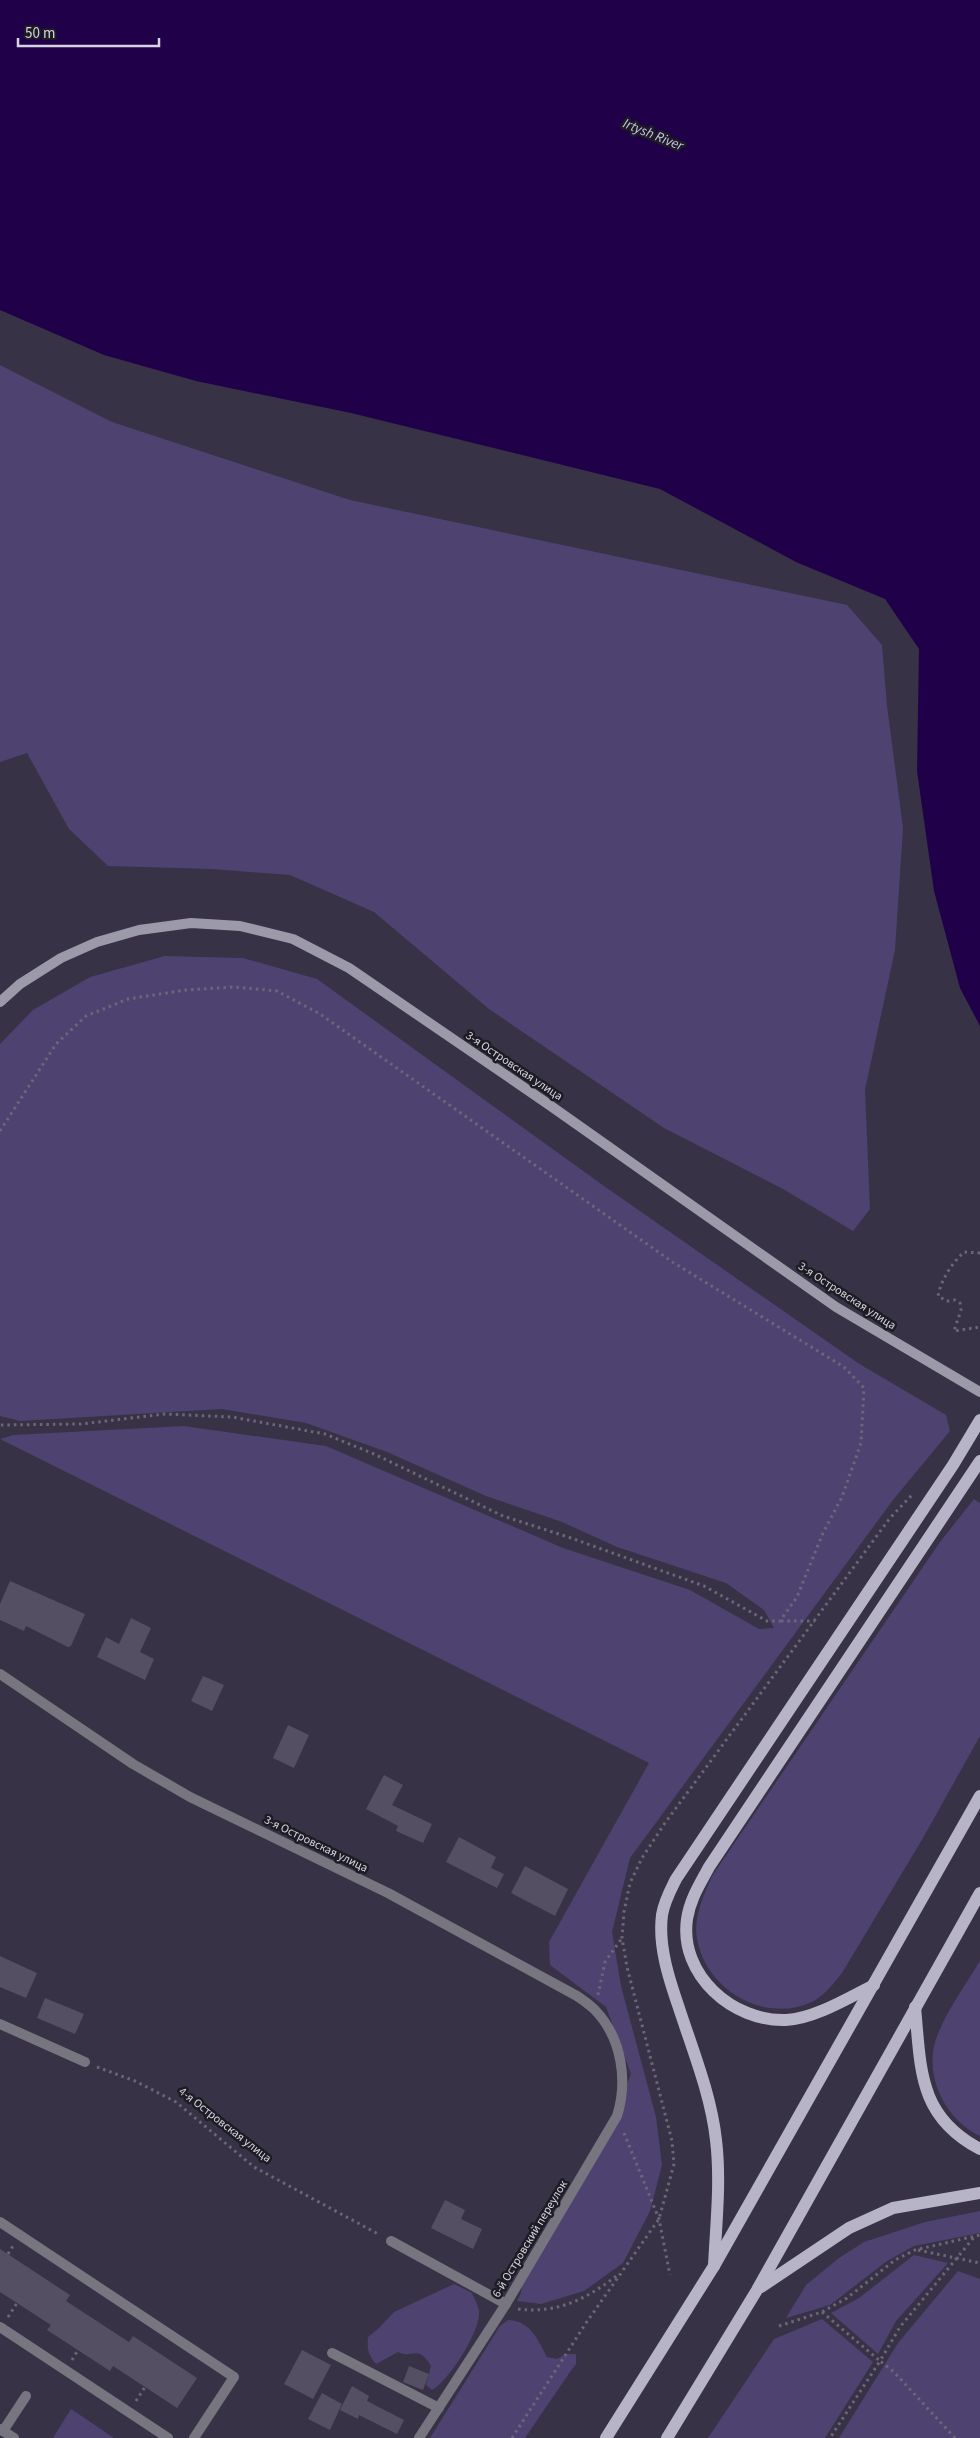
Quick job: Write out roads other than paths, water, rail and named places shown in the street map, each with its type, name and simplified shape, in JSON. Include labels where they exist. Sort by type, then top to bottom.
[{"type":"main road","name":"3-я Островская улица","points":[[0,1002],[20,984],[61,958],[97,942],[139,930],[191,923],[240,926],[293,939],[349,968],[548,1104],[836,1307],[980,1392]]},
{"type":"main road","points":[[714,2266],[718,2182],[716,2139],[707,2095],[666,1964],[662,1938],[662,1915],[667,1896],[676,1879],[953,1465],[980,1420]]},
{"type":"main road","points":[[874,1985],[827,2009],[788,2020],[760,2018],[734,2008],[712,1991],[696,1968],[688,1944],[687,1921],[692,1899],[709,1867],[980,1461]]},
{"type":"main road","points":[[606,2438],[714,2266],[980,1796]]},
{"type":"main road","points":[[667,2438],[757,2290],[914,2007],[980,1894]]},
{"type":"main road","points":[[914,2007],[919,2056],[926,2087],[937,2114],[950,2129],[980,2149]]},
{"type":"main road","points":[[757,2290],[849,2228],[893,2208],[980,2193]]},
{"type":"street","name":"3-я Островская улица","points":[[0,1674],[133,1764],[190,1796],[388,1892],[577,1996],[596,2010],[614,2040]]},
{"type":"street","points":[[0,2024],[85,2062]]},
{"type":"street","name":"6-й Островский переулок","points":[[419,2438],[506,2304],[618,2116],[622,2100],[623,2083],[622,2066],[614,2040]]},
{"type":"street","points":[[0,2222],[234,2377],[194,2438]]},
{"type":"street","points":[[391,2241],[506,2304]]},
{"type":"street","points":[[0,2327],[168,2438]]},
{"type":"street","points":[[332,2353],[439,2408]]},
{"type":"street","points":[[14,2438],[1,2430],[26,2396]]},
{"type":"water","name":"Irtysh River","points":[[0,0],[980,0],[980,1026],[960,988],[934,891],[917,771],[919,649],[885,599],[796,562],[660,489],[351,413],[196,381],[104,355],[0,310]]}]
